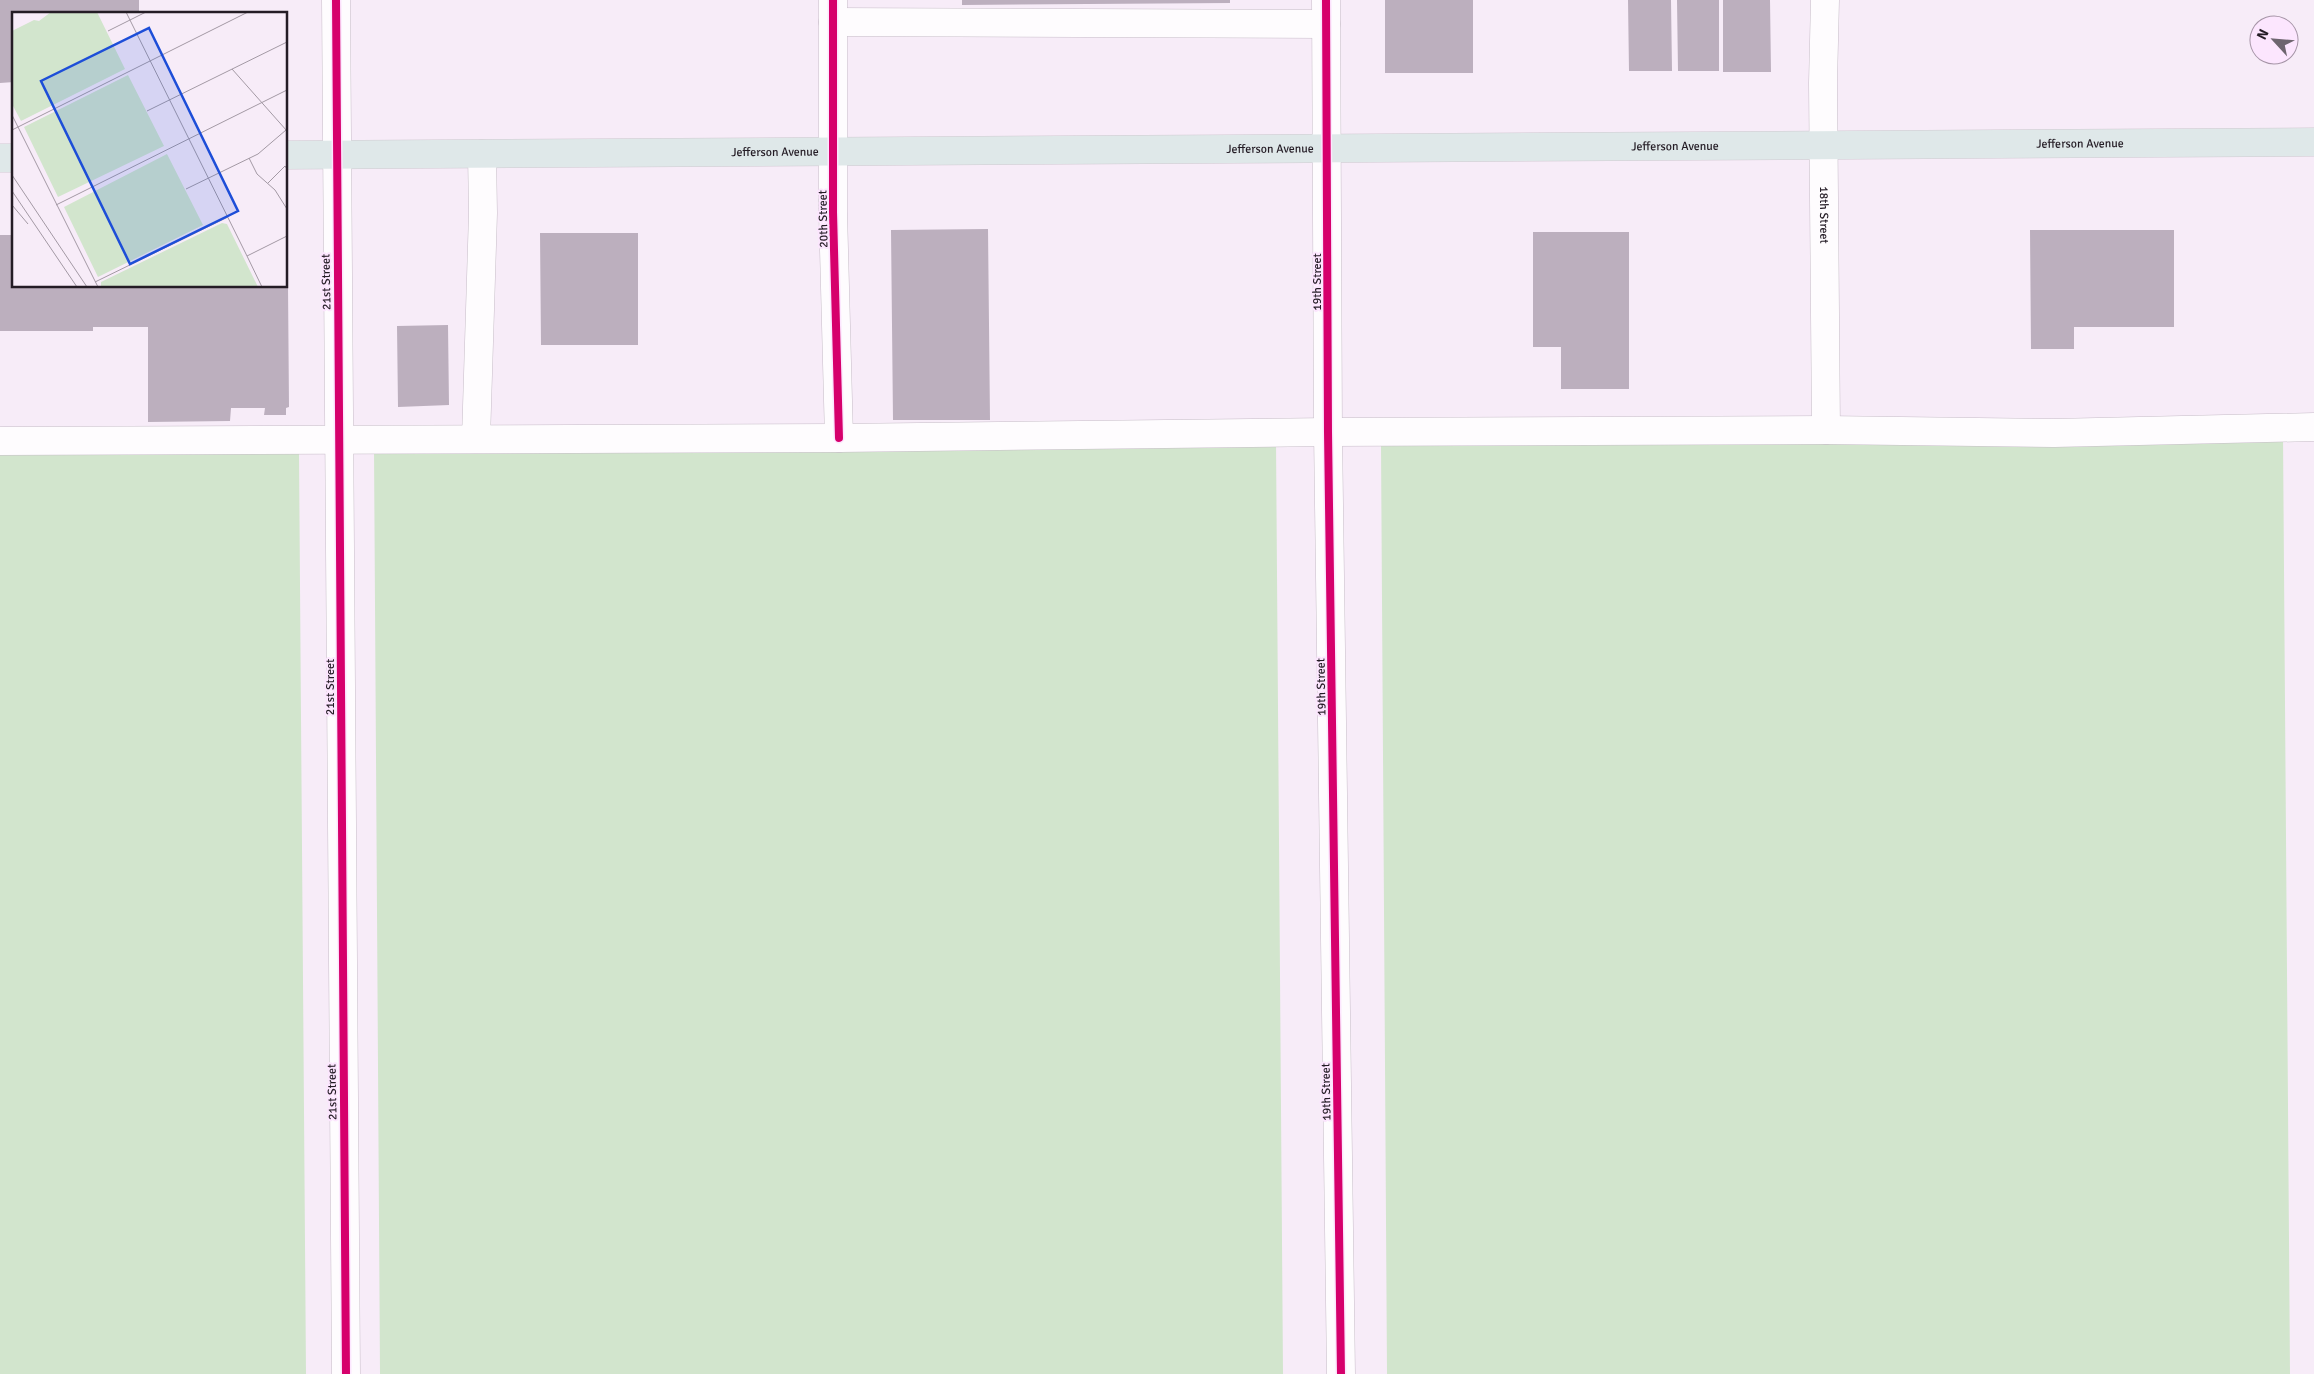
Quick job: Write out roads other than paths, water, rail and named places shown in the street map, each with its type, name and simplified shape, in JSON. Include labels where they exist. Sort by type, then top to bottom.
[{"type":"main road","name":"Jefferson Avenue","points":[[288,156],[2314,142]]},
{"type":"street","name":"21st Street","points":[[336,0],[346,1374]]},
{"type":"street","name":"18th Street","points":[[1825,0],[1826,430]]},
{"type":"street","points":[[833,11],[1326,12]]},
{"type":"street","name":"20th Street","points":[[833,11],[839,438]]},
{"type":"street","name":"19th Street","points":[[1326,12],[1328,432],[1341,1374]]},
{"type":"street","points":[[476,439],[483,213],[482,154]]},
{"type":"street","points":[[0,441],[839,438],[1328,432],[1826,430],[2054,433],[2314,427]]}]
